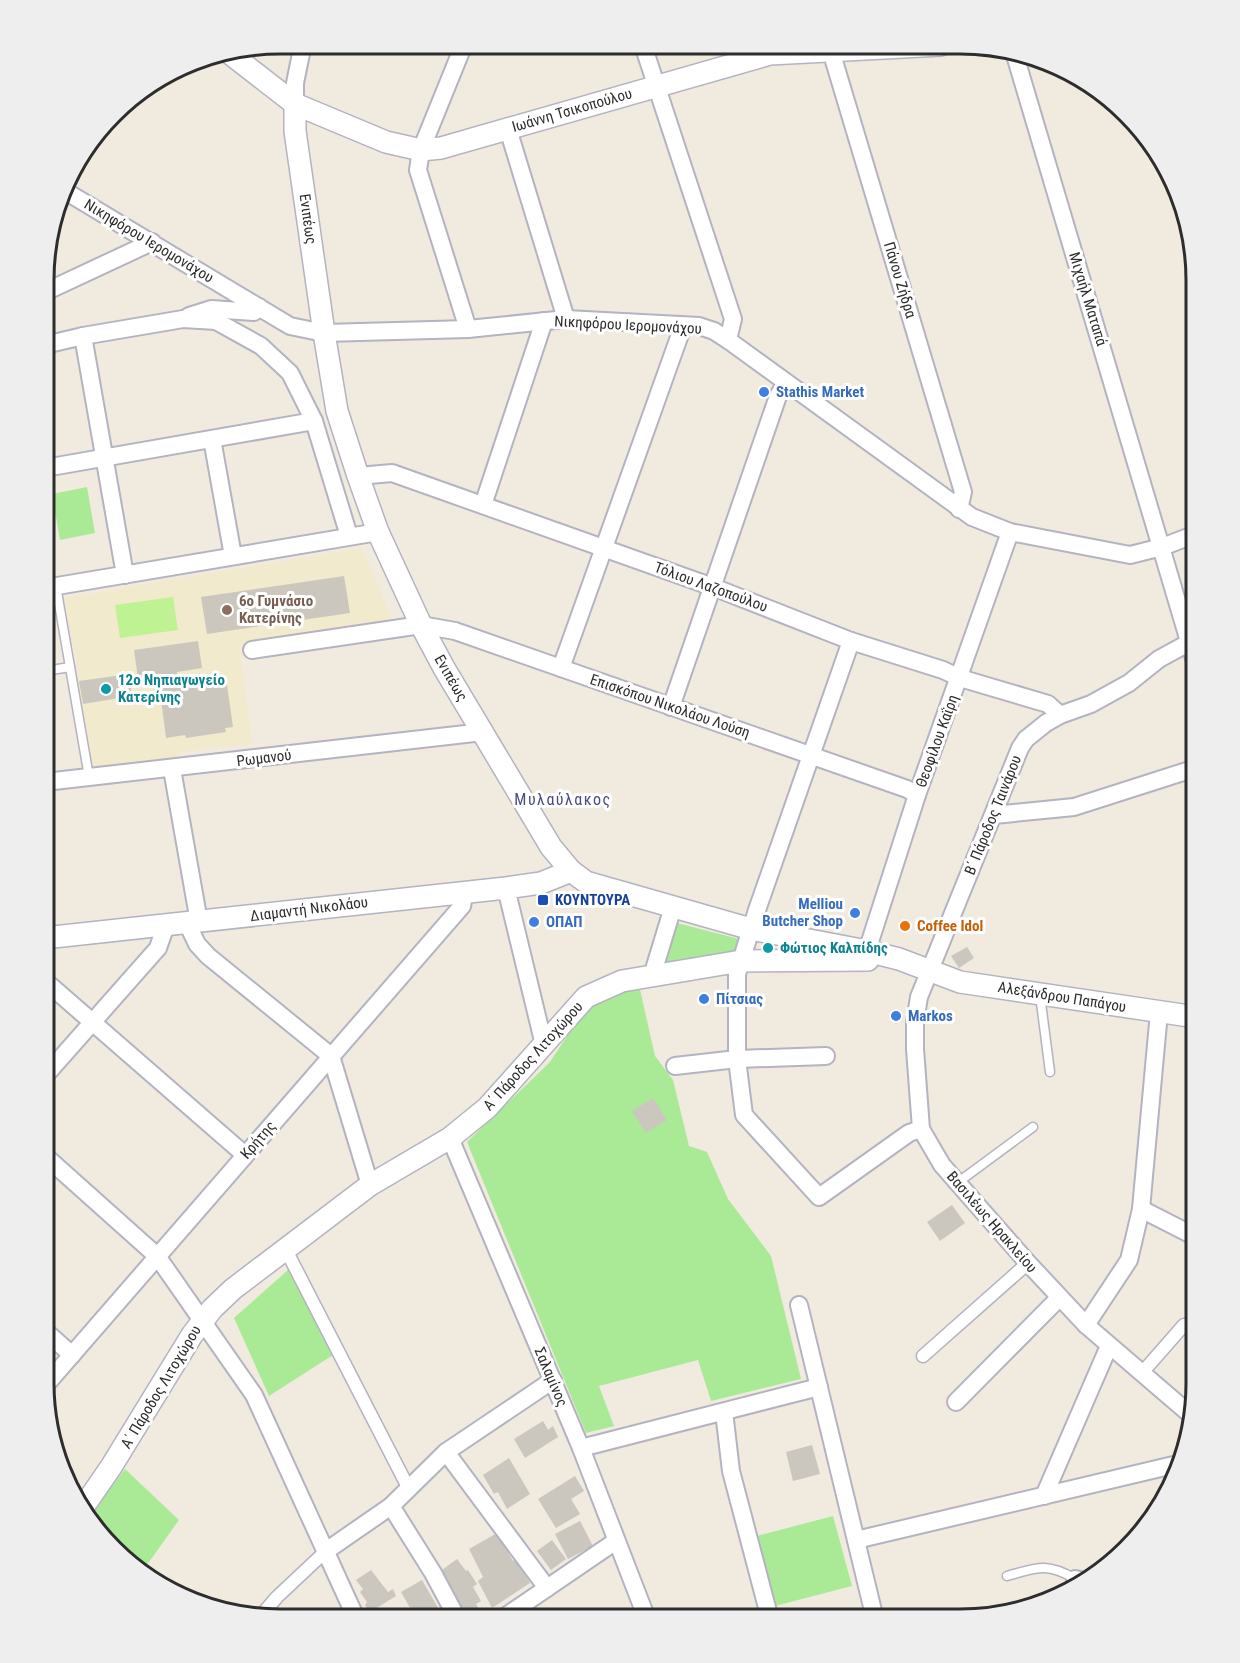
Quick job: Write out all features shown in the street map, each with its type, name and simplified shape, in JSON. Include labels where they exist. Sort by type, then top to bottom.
[{"type":"street","points":[[295,104],[295,83],[301,54]]},
{"type":"street","points":[[460,54],[421,150],[418,170],[468,329]]},
{"type":"street","points":[[647,54],[733,319],[728,340]]},
{"type":"street","name":"Ιωάννη Τσικοπούλου","points":[[236,58],[295,104],[386,142],[421,150],[441,148],[508,129],[657,86],[755,54]]},
{"type":"street","name":"Πάνου Ζήδρα","points":[[832,54],[963,492],[959,509]]},
{"type":"street","name":"Μιχαήλ Ματαπά","points":[[1017,62],[1186,628]]},
{"type":"street","name":"Ενιπέως","points":[[295,104],[295,131],[337,411],[358,476],[378,532],[421,625],[444,668],[551,847],[571,872],[586,882],[751,929],[867,951],[929,970]]},
{"type":"street","points":[[508,129],[566,319]]},
{"type":"street","name":"Νικηφόρου Ιερομονάχου","points":[[71,194],[290,326],[324,333],[468,329],[566,319],[699,326],[714,330],[972,517],[1010,532],[1130,555],[1186,538]]},
{"type":"street","points":[[54,288],[152,242]]},
{"type":"street","points":[[54,343],[183,319],[211,309],[254,312],[259,307]]},
{"type":"street","points":[[183,319],[216,321],[261,346],[290,373],[314,421],[349,536]]},
{"type":"street","points":[[483,505],[544,321]]},
{"type":"street","points":[[561,668],[683,326]]},
{"type":"street","points":[[83,336],[125,575]]},
{"type":"street","points":[[671,706],[778,396],[786,383]]},
{"type":"street","points":[[54,466],[314,421]]},
{"type":"street","points":[[212,439],[233,556]]},
{"type":"street","name":"Τόλιου Λαζοπούλου","points":[[358,476],[392,473],[713,587],[851,640],[943,670],[960,678],[1048,704],[1060,716]]},
{"type":"street","points":[[54,586],[378,532]]},
{"type":"street","name":"Θεοφίλου Καΐρη","points":[[867,951],[917,795],[1010,532]]},
{"type":"street","name":"Επισκόπου Νικολάου Λούση","points":[[252,650],[421,625],[455,631],[907,789],[917,795]]},
{"type":"street","points":[[851,640],[737,974],[737,1059],[744,1115],[819,1197],[909,1133],[921,1129]]},
{"type":"street","name":"Β΄ Πάροδος Ταινάρου","points":[[929,970],[1020,748],[1026,739],[1046,723],[1091,704],[1129,682],[1159,659],[1186,644]]},
{"type":"street","name":"Ρωμανού","points":[[54,781],[483,732]]},
{"type":"street","points":[[172,769],[197,944],[208,956],[331,1056],[370,1185]]},
{"type":"street","points":[[994,815],[1074,807],[1186,771]]},
{"type":"street","name":"Διαμαντή Νικολάου","points":[[54,937],[506,888],[541,882],[571,872]]},
{"type":"street","points":[[506,888],[544,1045]]},
{"type":"street","name":"Κρήτης","points":[[54,1376],[462,906],[465,891]]},
{"type":"street","points":[[652,976],[673,907]]},
{"type":"street","points":[[54,1066],[158,948],[166,925]]},
{"type":"street","name":"Α΄ Πάροδος Λιτοχώρου","points":[[87,1501],[111,1467],[201,1320],[233,1289],[370,1185],[450,1138],[487,1108],[586,997],[622,981],[741,961],[899,959]]},
{"type":"street","name":"Αλεξάνδρου Παπάγου","points":[[929,970],[960,982],[1186,1016]]},
{"type":"street","name":"Βασιλέως Ηρακλείου","points":[[929,970],[919,997],[915,1022],[921,1129],[942,1165],[1059,1298],[1109,1346],[1184,1410]]},
{"type":"street","points":[[54,989],[245,1155]]},
{"type":"street","points":[[1086,1324],[1129,1260],[1141,1209],[1159,1012]]},
{"type":"street","points":[[675,1066],[737,1059],[826,1056]]},
{"type":"street","name":"Σαλαμίνος","points":[[450,1138],[581,1448],[643,1609]]},
{"type":"street","points":[[54,1164],[157,1256],[254,1395],[352,1609]]},
{"type":"street","points":[[1141,1209],[1186,1232]]},
{"type":"street","points":[[286,1250],[409,1489]]},
{"type":"street","points":[[923,1356],[1028,1263]]},
{"type":"street","points":[[956,1402],[1059,1298]]},
{"type":"street","points":[[799,1305],[873,1609]]},
{"type":"street","points":[[1141,1374],[1184,1325]]},
{"type":"street","points":[[54,1339],[72,1355]]},
{"type":"street","points":[[1044,1496],[1109,1346]]},
{"type":"street","points":[[267,1609],[326,1551],[391,1506],[446,1452],[553,1380]]},
{"type":"street","points":[[581,1448],[819,1387]]},
{"type":"street","points":[[723,1412],[731,1471],[768,1609]]},
{"type":"street","points":[[446,1452],[547,1588]]},
{"type":"street","points":[[856,1540],[1170,1466]]},
{"type":"street","points":[[391,1506],[452,1609]]},
{"type":"street","points":[[516,1609],[616,1541]]},
{"type":"lane","points":[[54,603],[70,667],[89,777]]},
{"type":"lane","points":[[54,670],[70,667]]},
{"type":"lane","points":[[1040,994],[1050,1072]]},
{"type":"lane","points":[[957,1183],[1033,1127]]},
{"type":"lane","points":[[1007,1576],[1048,1567],[1059,1569],[1074,1579]]},
{"type":"shaded area","points":[[362,548],[393,622],[240,646],[252,744],[179,752],[180,762],[91,771],[75,679],[79,678],[64,598]]},
{"type":"green space","points":[[87,487],[95,533],[60,540],[54,494]]},
{"type":"green space","points":[[173,597],[178,630],[120,638],[115,605]]},
{"type":"green space","points":[[673,922],[739,939],[733,957],[658,969]]},
{"type":"green space","points":[[639,985],[655,1056],[673,1080],[689,1146],[707,1152],[728,1199],[771,1256],[801,1379],[711,1401],[698,1360],[599,1386],[614,1426],[586,1433],[467,1142],[550,1062],[583,1012],[598,998]]},
{"type":"green space","points":[[289,1269],[333,1355],[269,1396],[234,1318]]},
{"type":"green space","points":[[125,1469],[179,1520],[147,1565],[120,1543],[94,1510]]},
{"type":"green space","points":[[833,1516],[852,1586],[771,1607],[753,1537]]},
{"type":"building","points":[[344,576],[350,613],[207,634],[201,597]]},
{"type":"building","points":[[198,641],[202,668],[177,672],[178,681],[218,676],[219,679],[226,678],[233,727],[225,728],[226,732],[186,738],[185,735],[166,738],[158,676],[138,679],[134,650]]},
{"type":"building","name":"12ο Νηπιαγωγείο Κατερίνης","points":[[129,674],[132,696],[83,704],[79,681]]},
{"type":"building","points":[[967,947],[974,958],[959,968],[951,956]]},
{"type":"building","points":[[653,1098],[667,1120],[646,1133],[632,1111]]},
{"type":"building","points":[[952,1205],[965,1223],[940,1241],[927,1222]]},
{"type":"building","points":[[543,1421],[548,1430],[553,1426],[558,1437],[525,1458],[514,1439]]},
{"type":"building","points":[[812,1445],[820,1474],[793,1481],[786,1452]]},
{"type":"building","points":[[509,1458],[530,1494],[507,1509],[498,1492],[494,1494],[483,1475]]},
{"type":"building","points":[[575,1476],[584,1491],[571,1499],[580,1514],[556,1528],[538,1499]]},
{"type":"building","points":[[580,1521],[593,1546],[568,1559],[555,1534]]},
{"type":"building","points":[[497,1533],[513,1561],[515,1558],[530,1583],[492,1608],[478,1581],[483,1577],[469,1549]]},
{"type":"building","points":[[552,1540],[566,1559],[551,1570],[537,1551]]},
{"type":"building","points":[[457,1559],[477,1584],[473,1587],[481,1601],[476,1604],[479,1609],[461,1609],[438,1573]]},
{"type":"building","points":[[371,1570],[388,1592],[393,1589],[396,1596],[375,1609],[368,1609],[365,1605],[367,1602],[360,1592],[363,1589],[356,1580]]},
{"type":"building","points":[[422,1580],[439,1609],[411,1609],[401,1592]]},
{"type":"place","name":"Stathis Market","points":[[764,392]]},
{"type":"place","name":"6ο Γυμνάσιο Κατερίνης","points":[[227,610]]},
{"type":"place","name":"12ο Νηπιαγωγείο Κατερίνης","points":[[106,689]]},
{"type":"place","name":"ΚΟΥΝΤΟΥΡΑ","points":[[543,900]]},
{"type":"place","name":"Melliou Butcher Shop","points":[[855,913]]},
{"type":"place","name":"ΟΠΑΠ","points":[[534,922]]},
{"type":"place","name":"Coffee Idol","points":[[905,926]]},
{"type":"place","name":"Φώτιος Καλπίδης","points":[[768,948]]},
{"type":"place","name":"Πίτσιας","points":[[704,999]]},
{"type":"place","name":"Markos","points":[[896,1016]]},
{"type":"district","name":"Μυλαύλακος","points":[[563,799]]}]
